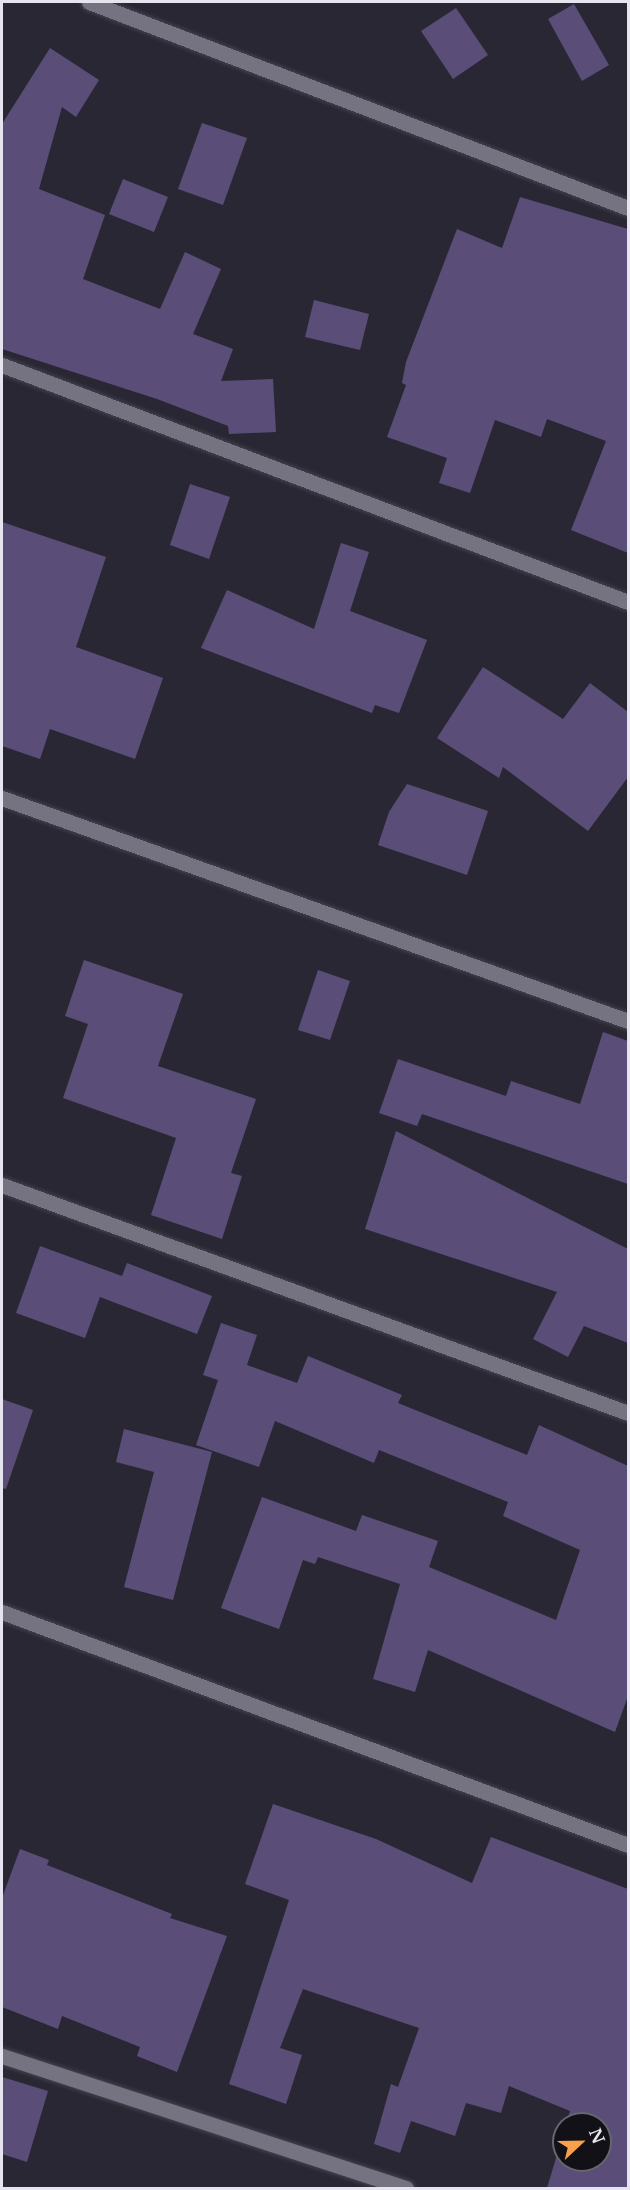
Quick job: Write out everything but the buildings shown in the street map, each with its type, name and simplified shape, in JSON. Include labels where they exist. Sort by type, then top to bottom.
[{"type":"street","points":[[89,2],[628,208]]},
{"type":"street","points":[[2,365],[628,602]]},
{"type":"street","points":[[2,798],[628,1021]]},
{"type":"street","points":[[2,1185],[628,1413]]},
{"type":"street","points":[[2,1612],[628,1845]]},
{"type":"street","points":[[2,2056],[406,2188]]}]
